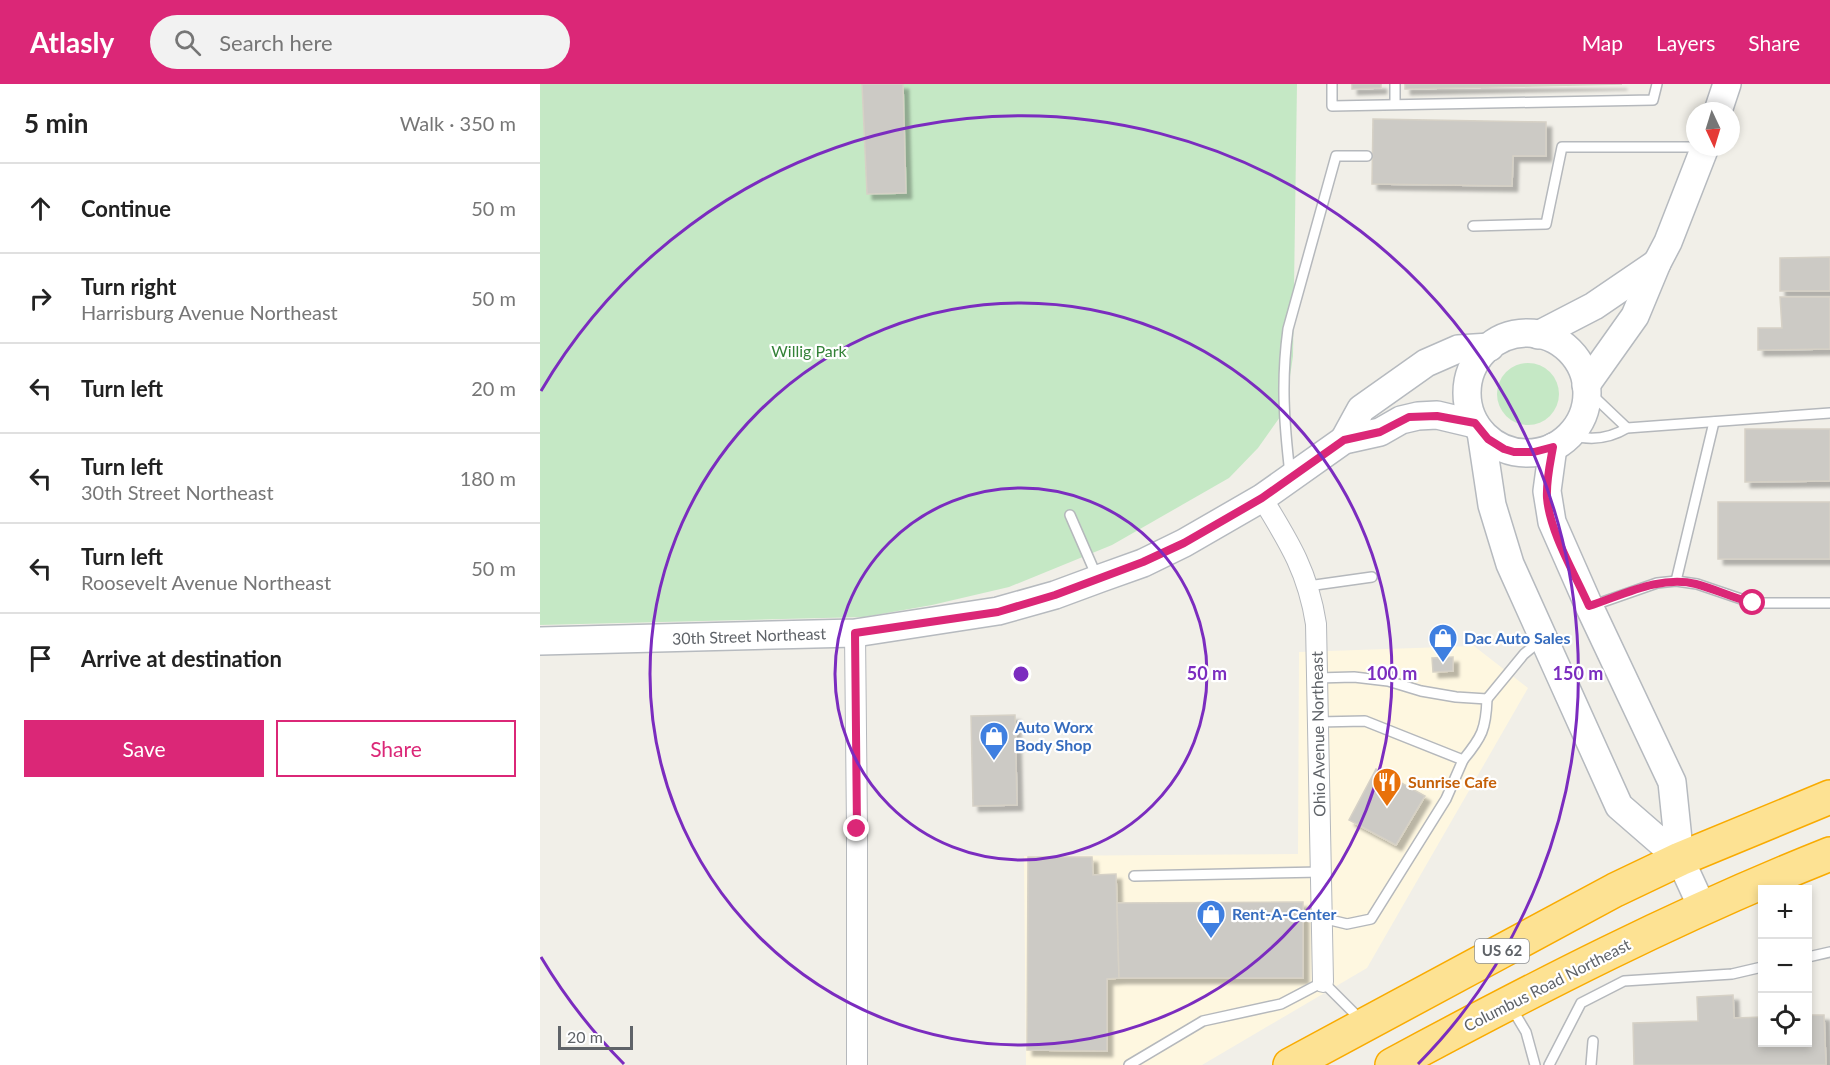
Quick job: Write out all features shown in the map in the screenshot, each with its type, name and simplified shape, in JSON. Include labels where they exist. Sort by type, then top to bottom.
[{"type":"highway","name":"US 62","points":[[1290,1065],[1325,1055],[1364,1024],[1616,890],[1680,859],[1830,797]]},
{"type":"highway","name":"Columbus Road Northeast","points":[[1392,1065],[1508,1003],[1702,908],[1830,854]]},
{"type":"street","points":[[1721,102],[1727,84]]},
{"type":"street","points":[[1587,388],[1635,316],[1681,212],[1702,156]]},
{"type":"street","points":[[1538,335],[1594,306],[1657,263]]},
{"type":"street","points":[[1478,428],[1496,444],[1514,452],[1534,452],[1562,441],[1576,428],[1583,414],[1587,388],[1581,367],[1571,352],[1556,341],[1538,335],[1513,335],[1498,341],[1478,359],[1468,382],[1467,399],[1478,428],[1492,505],[1510,564],[1619,806],[1680,859]]},
{"type":"street","name":"30th Street Northeast","points":[[1344,440],[1361,409],[1419,368],[1458,349],[1490,347]]},
{"type":"street","name":"30th Street Northeast","points":[[540,641],[855,633],[998,612],[1055,595],[1143,562],[1184,543],[1262,498],[1344,440],[1380,432],[1401,420],[1418,416],[1440,416],[1478,428]]},
{"type":"street","points":[[1562,441],[1547,485],[1548,505],[1563,550],[1672,782],[1680,859],[1702,908]]},
{"type":"street","name":"Ohio Avenue Northeast","points":[[1262,498],[1293,548],[1308,586],[1316,624],[1323,982]]},
{"type":"street","points":[[855,633],[857,1065]]},
{"type":"lane","points":[[1332,84],[1332,106],[1653,100],[1657,84]]},
{"type":"lane","points":[[1395,84],[1395,104]]},
{"type":"lane","points":[[1473,226],[1546,224],[1562,147],[1686,147]]},
{"type":"lane","points":[[1290,479],[1283,410],[1284,356],[1288,330],[1336,156],[1367,156]]},
{"type":"lane","points":[[1587,388],[1628,428]]},
{"type":"lane","points":[[1562,441],[1613,437],[1628,428],[1830,413]]},
{"type":"lane","points":[[1676,581],[1714,422]]},
{"type":"lane","points":[[1070,515],[1098,579]]},
{"type":"lane","points":[[1308,586],[1372,577]]},
{"type":"lane","points":[[1589,606],[1657,583],[1676,581],[1697,584],[1753,603],[1830,603]]},
{"type":"lane","points":[[1322,918],[1347,924],[1371,920],[1446,799],[1463,760],[1480,740],[1486,720],[1487,699],[1524,654],[1543,638]]},
{"type":"lane","points":[[1317,678],[1354,677],[1456,697],[1487,699]]},
{"type":"lane","points":[[1318,722],[1365,721],[1463,760]]},
{"type":"lane","points":[[1134,876],[1321,872]]},
{"type":"lane","points":[[1812,956],[1830,952]]},
{"type":"lane","points":[[1549,1065],[1581,1003],[1624,981],[1732,975],[1758,968]]},
{"type":"lane","points":[[1129,1065],[1203,1021],[1281,1004],[1323,982],[1364,1024]]},
{"type":"lane","points":[[1508,1003],[1526,1032],[1535,1065]]},
{"type":"lane","points":[[1591,1065],[1593,1041]]},
{"type":"shaded area","points":[[1474,646],[1528,688],[1367,968],[1202,1065],[1026,1065],[1024,856],[1298,854],[1299,652]]},
{"type":"green space","name":"Willig Park","points":[[540,84],[1297,84],[1293,356],[1285,410],[1258,448],[1229,478],[1112,545],[1009,587],[932,605],[864,617],[540,625]]},
{"type":"green space","points":[[1522,363],[1534,363],[1550,372],[1557,382],[1559,394],[1557,406],[1550,416],[1534,425],[1522,425],[1511,420],[1502,411],[1497,400],[1497,388],[1502,377],[1511,368]]},
{"type":"building","points":[[862,84],[903,84],[906,193],[867,194]]},
{"type":"building","points":[[1352,84],[1381,84],[1381,88],[1352,89]]},
{"type":"building","points":[[1405,84],[1622,84],[1405,89]]},
{"type":"building","points":[[1373,119],[1546,122],[1546,156],[1513,156],[1512,186],[1372,184]]},
{"type":"building","points":[[1830,257],[1830,291],[1780,291],[1780,258]]},
{"type":"building","points":[[1780,297],[1830,297],[1830,349],[1758,350],[1758,328],[1782,328]]},
{"type":"building","points":[[1745,429],[1830,429],[1830,481],[1745,482]]},
{"type":"building","points":[[1718,502],[1830,502],[1830,559],[1718,559]]},
{"type":"building","name":"Dac Auto Sales","points":[[1453,657],[1453,671],[1433,672],[1432,658]]},
{"type":"building","name":"Auto Worx Body Shop","points":[[1015,715],[1017,805],[973,806],[971,716]]},
{"type":"building","name":"Sunrise Cafe","points":[[1376,769],[1425,796],[1396,845],[1349,820]]},
{"type":"building","points":[[1028,857],[1092,857],[1093,875],[1116,874],[1119,978],[1107,979],[1107,1051],[1027,1050]]},
{"type":"building","name":"Rent-A-Center","points":[[1303,902],[1303,978],[1119,978],[1117,903]]},
{"type":"building","points":[[1733,995],[1734,1018],[1758,1017],[1758,1047],[1812,1047],[1812,1015],[1824,1015],[1826,1065],[1634,1065],[1633,1023],[1698,1021],[1697,997]]},
{"type":"place","name":"Dac Auto Sales","points":[[1443,664]]},
{"type":"place","name":"Auto Worx Body Shop","points":[[994,762]]},
{"type":"place","name":"Sunrise Cafe","points":[[1387,808]]},
{"type":"place","name":"Rent-A-Center","points":[[1211,940]]},
{"type":"route","points":[[857,829],[855,633],[998,612],[1055,595],[1143,562],[1184,543],[1262,498],[1344,440],[1380,432],[1409,417],[1437,416],[1475,423],[1488,439],[1514,452],[1544,451],[1553,447],[1547,485],[1548,505],[1563,550],[1589,606],[1657,583],[1676,581],[1697,584],[1753,603]]}]
